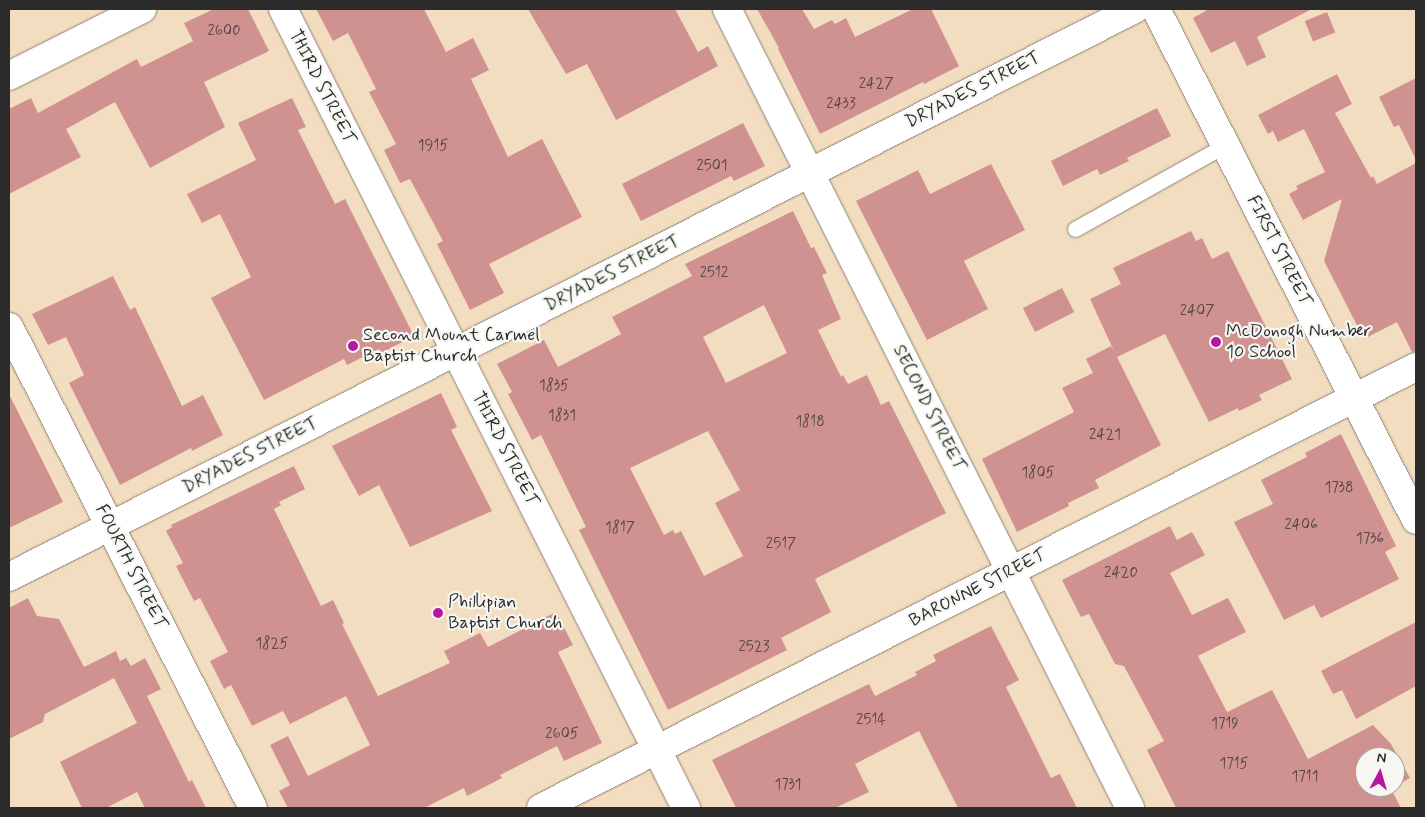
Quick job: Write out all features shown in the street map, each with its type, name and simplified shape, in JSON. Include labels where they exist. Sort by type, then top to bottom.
[{"type":"street","points":[[9,76],[142,9]]},
{"type":"street","name":"THIRD STREET","points":[[283,9],[686,808]]},
{"type":"street","name":"SECOND STREET","points":[[727,9],[1130,808]]},
{"type":"street","name":"DRYADES STREET","points":[[9,577],[1135,9]]},
{"type":"street","name":"FIRST STREET","points":[[1156,9],[1416,520]]},
{"type":"street","name":"FOURTH STREET","points":[[9,326],[253,808]]},
{"type":"street","name":"BARONNE STREET","points":[[541,808],[1416,367]]},
{"type":"lane","points":[[1075,229],[1225,146]]},
{"type":"building","points":[[214,9],[248,9],[269,51],[204,82],[225,127],[150,168],[115,102],[66,129],[81,157],[9,194],[9,109],[31,98],[38,113],[137,59],[141,67],[193,41],[184,23]]},
{"type":"building","points":[[316,9],[424,9],[446,52],[473,38],[489,70],[471,79],[508,157],[542,139],[582,217],[489,264],[504,293],[470,310],[437,244],[443,241],[410,179],[400,183],[384,150],[396,144],[369,92],[376,89],[348,33],[333,41]]},
{"type":"building","points":[[528,9],[675,9],[698,52],[708,46],[718,66],[616,120],[587,64],[566,74]]},
{"type":"building","points":[[757,9],[802,9],[814,29],[832,20],[835,24],[846,18],[855,37],[913,9],[931,9],[959,66],[820,134],[779,48]]},
{"type":"building","points":[[1209,9],[1312,9],[1257,37],[1266,57],[1247,66],[1235,41],[1211,53],[1193,18]]},
{"type":"building","points":[[1327,12],[1335,32],[1313,41],[1305,21]]},
{"type":"building","points":[[1337,74],[1352,104],[1335,113],[1371,178],[1373,176],[1377,184],[1416,163],[1416,351],[1412,352],[1397,322],[1364,339],[1324,261],[1342,199],[1303,220],[1289,194],[1298,189],[1296,186],[1325,172],[1304,129],[1278,142],[1273,131],[1268,134],[1258,115]]},
{"type":"building","points":[[1416,78],[1416,160],[1399,125],[1394,127],[1379,97]]},
{"type":"building","points":[[292,98],[306,127],[298,130],[335,204],[345,199],[414,336],[381,353],[379,349],[347,365],[344,359],[264,400],[211,298],[251,277],[220,214],[202,223],[187,194],[256,160],[238,123]]},
{"type":"building","points":[[1157,108],[1171,136],[1127,158],[1129,161],[1100,175],[1097,169],[1063,186],[1051,161]]},
{"type":"building","points":[[743,123],[765,166],[734,181],[731,176],[641,221],[622,184]]},
{"type":"building","points":[[991,164],[1025,230],[964,261],[988,309],[927,340],[856,201],[918,170],[930,194]]},
{"type":"building","points":[[793,211],[811,248],[814,247],[827,273],[822,275],[841,319],[818,330],[841,377],[843,375],[848,384],[867,375],[881,405],[889,401],[946,513],[815,579],[831,612],[781,638],[787,650],[668,710],[579,530],[586,527],[541,435],[532,440],[508,394],[512,392],[497,364],[544,340],[558,367],[621,334],[612,317],[692,276],[685,264]],"holes":[[[764,305],[787,353],[726,383],[703,337]],[[708,431],[740,490],[715,503],[743,556],[704,576],[681,531],[675,534],[673,530],[664,535],[630,468]]]},
{"type":"building","points":[[1191,231],[1196,241],[1202,238],[1212,259],[1228,251],[1292,379],[1259,395],[1262,400],[1239,411],[1238,408],[1209,422],[1165,334],[1117,357],[1161,445],[1095,480],[1099,488],[1068,503],[1069,506],[1017,532],[982,459],[1074,412],[1062,388],[1093,373],[1086,359],[1111,346],[1114,351],[1090,299],[1121,284],[1113,268]]},
{"type":"building","points":[[113,276],[130,310],[135,307],[182,406],[203,395],[223,435],[192,451],[191,448],[120,485],[69,383],[84,375],[66,337],[48,345],[32,314]]},
{"type":"building","points":[[1062,288],[1074,312],[1035,332],[1023,308]]},
{"type":"building","points":[[441,393],[457,427],[451,430],[492,511],[410,547],[379,485],[359,496],[332,446]]},
{"type":"building","points":[[9,394],[63,502],[9,528]]},
{"type":"building","points":[[1341,434],[1396,546],[1385,552],[1399,579],[1321,618],[1314,605],[1284,620],[1234,522],[1273,504],[1261,480],[1307,457],[1305,453]]},
{"type":"building","points":[[294,466],[305,489],[279,502],[281,505],[274,509],[321,606],[333,600],[344,623],[342,624],[378,696],[450,663],[444,651],[480,633],[488,647],[556,612],[573,645],[558,652],[602,743],[564,761],[557,746],[500,775],[502,778],[467,796],[464,788],[424,808],[288,808],[279,791],[290,785],[270,745],[288,736],[308,776],[370,745],[346,696],[290,724],[283,711],[252,726],[231,685],[224,689],[210,661],[228,652],[200,598],[194,601],[176,566],[183,563],[166,531],[172,527],[171,525]]},
{"type":"building","points":[[1170,526],[1177,540],[1192,532],[1205,555],[1170,573],[1192,615],[1228,598],[1246,632],[1198,656],[1227,712],[1272,690],[1308,759],[1373,725],[1393,747],[1355,747],[1355,797],[1395,797],[1401,808],[1176,808],[1147,750],[1164,741],[1124,666],[1115,664],[1089,614],[1081,617],[1062,580]]},
{"type":"building","points":[[28,598],[37,616],[59,619],[84,667],[116,651],[120,661],[126,658],[131,666],[145,658],[161,689],[147,696],[189,782],[192,780],[206,808],[145,808],[137,792],[106,808],[82,808],[60,762],[137,723],[114,678],[45,714],[43,722],[9,739],[9,608]]},
{"type":"building","points":[[1416,622],[1416,686],[1356,719],[1342,690],[1333,694],[1321,671]]},
{"type":"building","points":[[991,626],[1019,680],[1006,687],[1051,778],[1060,774],[1077,808],[958,808],[919,731],[855,764],[869,792],[835,808],[736,808],[712,760],[869,684],[875,696],[917,675],[915,672],[936,661],[933,655]]},
{"type":"building","points":[[1405,769],[1410,778],[1405,781]]},
{"type":"place","name":"McDonogh Number 10 School","points":[[1216,342]]},
{"type":"place","name":"Second Mount Carmel Baptist Church","points":[[353,346]]},
{"type":"place","name":"Phillipian Baptist Church","points":[[438,613]]}]
